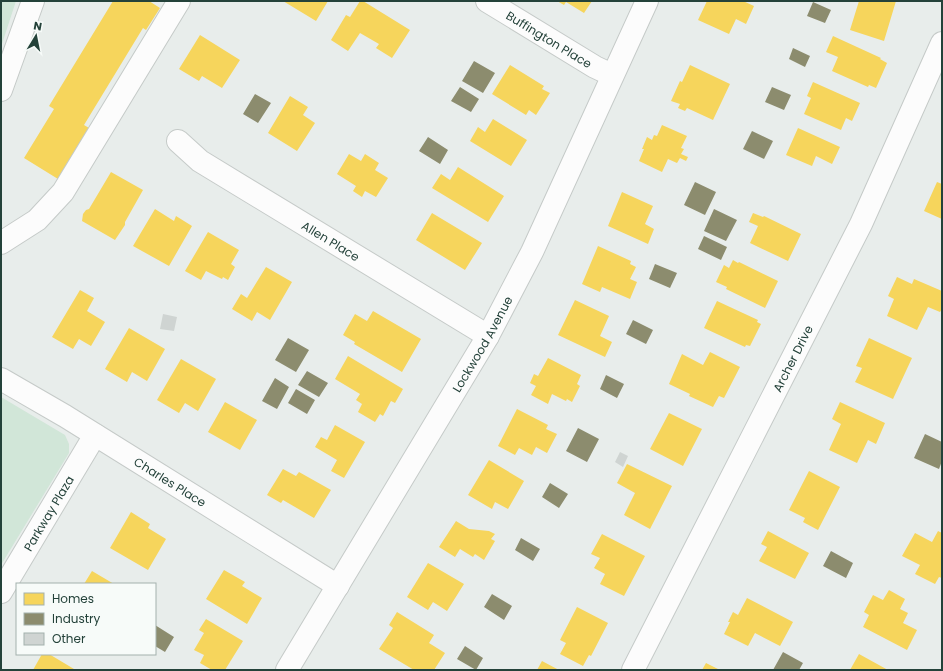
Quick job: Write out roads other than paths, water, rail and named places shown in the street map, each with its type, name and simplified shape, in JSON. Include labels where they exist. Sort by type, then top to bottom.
[{"type":"street","points":[[1,90],[33,1]]},
{"type":"street","points":[[1,243],[37,220],[63,192],[179,1]]},
{"type":"street","name":"Buffington Place","points":[[487,1],[595,67],[612,75]]},
{"type":"street","name":"Lockwood Avenue","points":[[287,670],[488,336],[532,252],[647,1]]},
{"type":"street","name":"Archer Drive","points":[[633,670],[861,224],[942,43]]},
{"type":"street","name":"Allen Place","points":[[178,141],[200,161],[488,336]]},
{"type":"street","name":"Charles Place","points":[[1,379],[95,435],[338,586]]},
{"type":"street","name":"Parkway Plaza","points":[[1,592],[95,435]]}]
